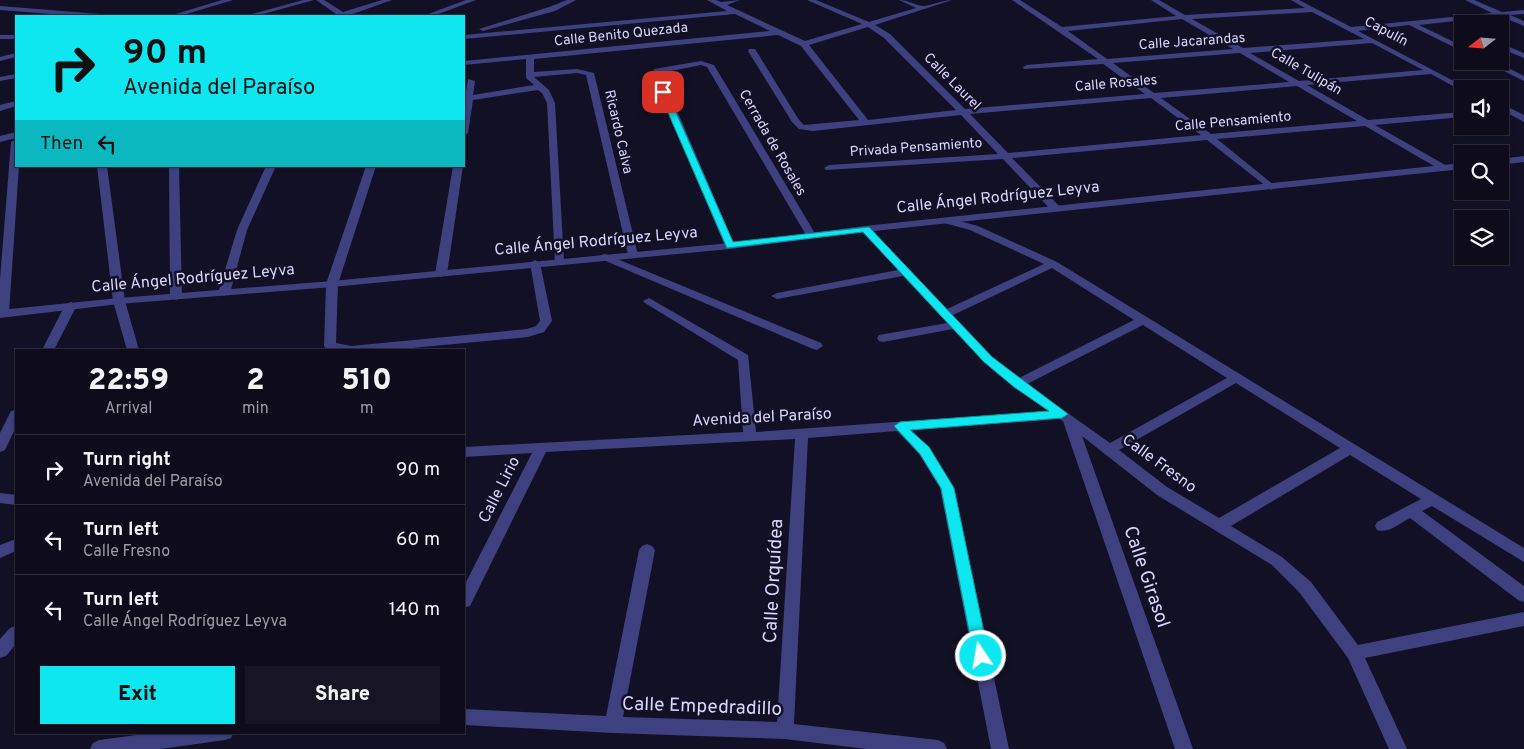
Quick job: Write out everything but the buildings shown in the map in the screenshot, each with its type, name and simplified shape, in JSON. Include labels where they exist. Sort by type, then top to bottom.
[{"type":"street","points":[[176,15],[225,0]]},
{"type":"street","points":[[253,15],[311,0]]},
{"type":"street","points":[[319,0],[340,15]]},
{"type":"street","points":[[344,15],[389,0]]},
{"type":"street","points":[[430,15],[473,0]]},
{"type":"street","points":[[465,36],[522,19],[573,0],[579,0]]},
{"type":"street","points":[[710,0],[804,44],[865,122]]},
{"type":"street","points":[[720,5],[737,0]]},
{"type":"street","name":"Calle Laurel","points":[[810,0],[870,25],[887,36],[1056,208]]},
{"type":"street","points":[[902,0],[923,8]]},
{"type":"street","points":[[804,44],[949,0]]},
{"type":"street","points":[[1015,0],[1061,29],[1209,137],[1271,186]]},
{"type":"street","name":"Calle Tulipán","points":[[1154,0],[1444,168]]},
{"type":"street","name":"Capulín","points":[[1294,0],[1454,83]]},
{"type":"street","points":[[1468,0],[1524,24]]},
{"type":"street","points":[[0,8],[88,15]]},
{"type":"street","points":[[1061,29],[1183,17],[1313,10]]},
{"type":"street","points":[[465,36],[736,12]]},
{"type":"street","points":[[1351,29],[1524,12]]},
{"type":"street","points":[[1444,20],[1454,25]]},
{"type":"street","points":[[1410,23],[1454,45]]},
{"type":"street","name":"Calle Benito Quezada","points":[[465,64],[780,32]]},
{"type":"street","points":[[0,37],[15,37]]},
{"type":"street","name":"Calle Jacarandas","points":[[1027,67],[1373,41]]},
{"type":"street","points":[[1509,49],[1524,56]]},
{"type":"street","name":"Calle Rosales","points":[[752,51],[796,122],[802,127],[813,128],[1150,95],[1432,72]]},
{"type":"street","points":[[0,59],[15,55]]},
{"type":"street","points":[[530,56],[530,78],[546,92],[551,103],[559,262]]},
{"type":"street","name":"Cerrada de Rosales","points":[[730,246],[656,75],[657,70],[701,63],[710,65],[810,235]]},
{"type":"street","points":[[1506,70],[1524,79]]},
{"type":"street","name":"Ricardo Calva","points":[[530,75],[577,71],[590,73],[633,255]]},
{"type":"street","points":[[0,79],[15,76]]},
{"type":"street","points":[[465,126],[471,81]]},
{"type":"street","points":[[469,98],[539,87]]},
{"type":"street","points":[[0,108],[15,104]]},
{"type":"street","points":[[1509,112],[1524,119]]},
{"type":"street","name":"Calle Pensamiento","points":[[1006,156],[1454,115]]},
{"type":"street","points":[[0,139],[15,135]]},
{"type":"street","points":[[2,313],[15,154]]},
{"type":"street","name":"Privada Pensamiento","points":[[829,168],[1006,156]]},
{"type":"street","points":[[1509,161],[1524,159]]},
{"type":"street","points":[[102,167],[119,301],[133,349]]},
{"type":"street","points":[[174,167],[176,297]]},
{"type":"street","points":[[224,293],[242,230],[271,167]]},
{"type":"street","points":[[346,349],[330,346],[332,284],[372,167]]},
{"type":"street","points":[[442,274],[458,167]]},
{"type":"street","name":"Calle Ángel Rodríguez Leyva","points":[[2,313],[730,246],[865,228],[948,221],[1454,167]]},
{"type":"street","points":[[948,221],[974,228],[1053,264],[1430,500],[1524,556]]},
{"type":"street","name":"Calle Fresno","points":[[865,228],[954,325],[988,359],[1018,384],[1066,416],[1162,491],[1277,561],[1305,588],[1354,653],[1398,749]]},
{"type":"street","points":[[604,257],[817,346]]},
{"type":"street","points":[[361,349],[528,333],[540,329],[546,321],[535,263]]},
{"type":"street","points":[[945,314],[1053,264]]},
{"type":"street","points":[[777,296],[905,272]]},
{"type":"street","points":[[649,301],[744,358],[750,437]]},
{"type":"street","points":[[49,349],[71,306]]},
{"type":"street","points":[[1018,384],[1143,320]]},
{"type":"street","points":[[883,338],[954,325]]},
{"type":"street","points":[[1109,450],[1236,378]]},
{"type":"street","points":[[0,447],[15,416]]},
{"type":"street","name":"Avenida del Paraíso","points":[[465,452],[802,434],[1066,416]]},
{"type":"street","name":"Calle Girasol","points":[[1066,416],[1184,749]]},
{"type":"street","points":[[900,426],[924,451],[947,488],[1000,749]]},
{"type":"street","name":"Calle Orquídea","points":[[785,731],[802,434]]},
{"type":"street","name":"Calle Lirio","points":[[465,600],[541,448]]},
{"type":"street","points":[[1218,526],[1349,449]]},
{"type":"street","points":[[0,498],[15,500]]},
{"type":"street","points":[[1382,526],[1430,500]]},
{"type":"street","points":[[1411,511],[1524,595]]},
{"type":"street","points":[[0,552],[15,545]]},
{"type":"street","points":[[612,726],[647,550]]},
{"type":"street","points":[[1354,653],[1524,619]]},
{"type":"street","points":[[0,651],[15,634]]},
{"type":"street","name":"Calle Empedradillo","points":[[465,717],[612,726],[785,731],[938,749]]},
{"type":"street","points":[[100,749],[210,734]]},
{"type":"route","points":[[663,92],[730,246],[865,228],[954,325],[988,359],[1018,384],[1062,414],[900,426],[924,451],[947,488],[981,656]]}]
